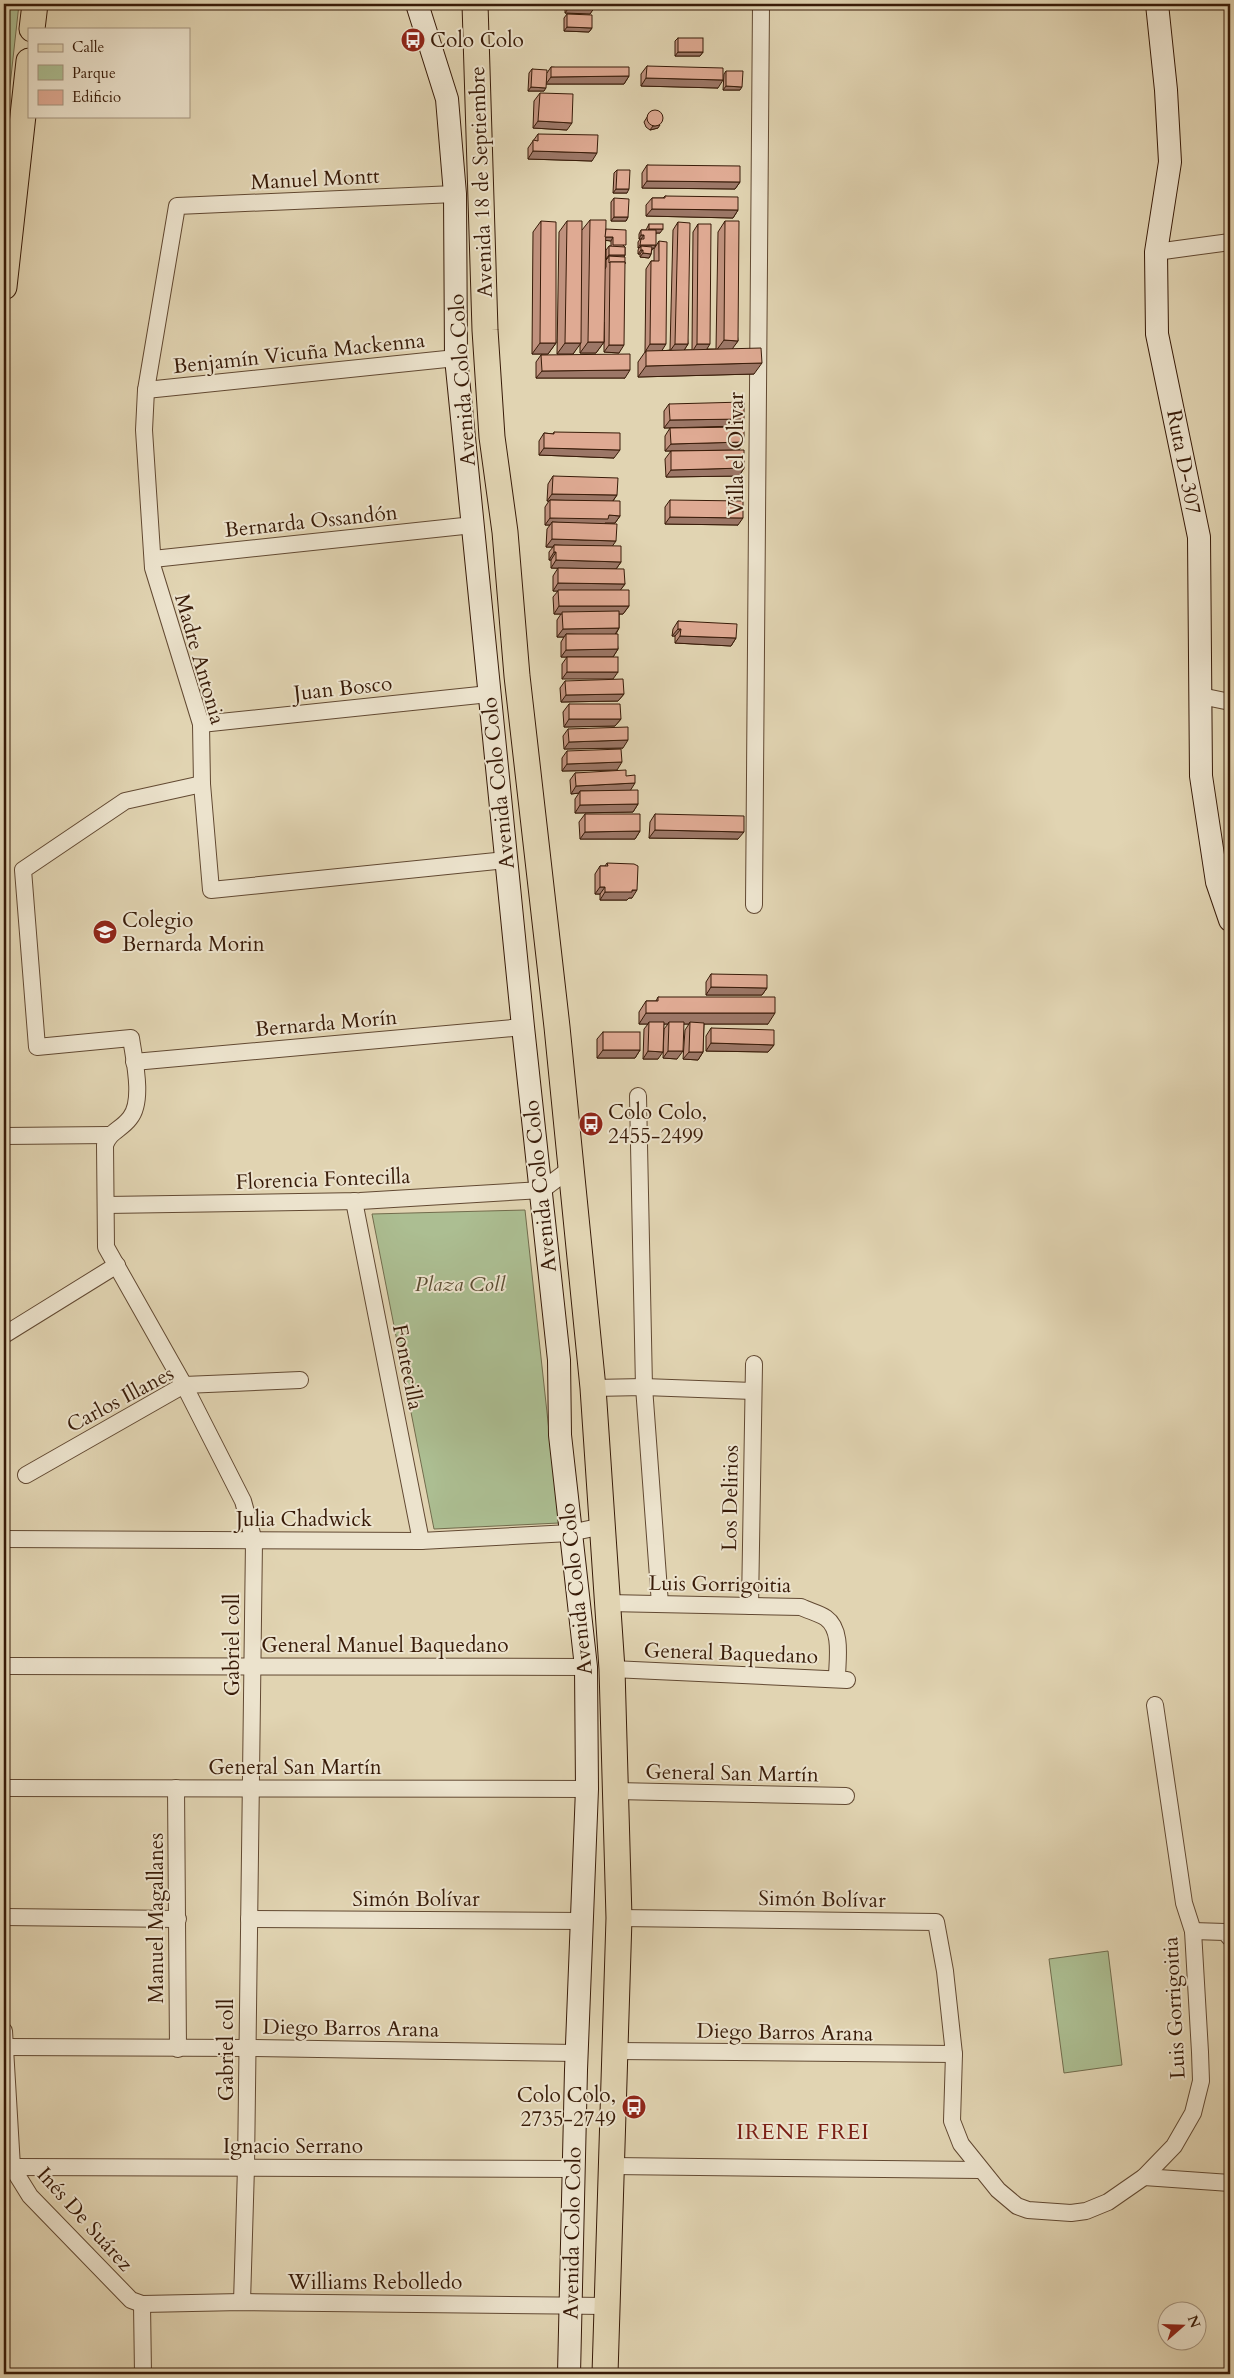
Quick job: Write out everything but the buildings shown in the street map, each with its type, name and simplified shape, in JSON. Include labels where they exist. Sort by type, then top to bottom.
[{"type":"main road","points":[[32,28],[35,4]]},
{"type":"main road","name":"Avenida 18 de Septiembre","points":[[475,4],[485,330]]},
{"type":"main road","points":[[485,330],[490,4]]},
{"type":"main road","points":[[4,287],[28,70]]},
{"type":"main road","name":"Avenida Colo Colo","points":[[485,330],[492,437],[505,532],[517,676],[557,1027],[593,1388],[612,1669],[618,1918],[606,2374]]},
{"type":"street","name":"Avenida Colo Colo","points":[[418,4],[447,99],[454,194],[456,358],[522,1027],[542,1190],[559,1360],[560,1435],[586,1667],[587,1789],[577,2053],[569,2374]]},
{"type":"street","name":"Villa el Olivar","points":[[754,905],[761,4]]},
{"type":"street","name":"Ruta D-307","points":[[1157,4],[1166,90],[1170,162],[1156,252],[1157,334],[1199,537],[1201,776],[1217,882],[1230,920]]},
{"type":"street","name":"Manuel Montt","points":[[177,206],[454,194]]},
{"type":"street","name":"Madre Antonia","points":[[177,206],[146,390],[144,430],[152,559],[156,584],[201,724],[202,784],[211,890],[506,860]]},
{"type":"street","points":[[1156,252],[1230,242]]},
{"type":"street","name":"Benjamín Vicuña Mackenna","points":[[146,390],[456,358]]},
{"type":"street","name":"Bernarda Ossandón","points":[[152,559],[473,525]]},
{"type":"street","name":"Juan Bosco","points":[[201,724],[489,694]]},
{"type":"street","points":[[1201,696],[1230,702]]},
{"type":"street","points":[[4,1136],[109,1135],[122,1127],[135,1112],[138,1100],[131,1038],[37,1047],[23,870],[125,801],[202,784]]},
{"type":"street","name":"Bernarda Morín","points":[[134,1062],[522,1027]]},
{"type":"street","points":[[638,1096],[644,1387],[660,1604]]},
{"type":"street","name":"Gabriel coll","points":[[109,1135],[105,1153],[106,1247],[184,1385],[243,1501],[254,1541],[254,1666],[242,2302]]},
{"type":"street","points":[[542,1190],[570,1170]]},
{"type":"street","name":"Florencia Fontecilla","points":[[106,1204],[354,1201],[542,1190]]},
{"type":"street","name":"Fontecilla","points":[[354,1201],[421,1541]]},
{"type":"street","points":[[4,1334],[117,1266]]},
{"type":"street","name":"Los Delirios","points":[[750,1606],[754,1364]]},
{"type":"street","name":"Carlos Illanes","points":[[26,1474],[184,1385],[300,1380]]},
{"type":"street","points":[[593,1388],[644,1387],[753,1391]]},
{"type":"street","name":"Julia Chadwick","points":[[4,1538],[421,1541],[570,1533],[603,1526]]},
{"type":"street","name":"Luis Gorrigoitia","points":[[608,1603],[801,1607],[827,1619],[834,1629],[842,1679]]},
{"type":"street","name":"General Manuel Baquedano","points":[[4,1666],[586,1667]]},
{"type":"street","name":"General Baquedano","points":[[612,1669],[842,1679]]},
{"type":"street","name":"Luis Gorrigoitia","points":[[936,1922],[945,1971],[954,2054],[952,2121],[961,2144],[980,2170],[998,2190],[1018,2206],[1028,2210],[1071,2213],[1086,2211],[1108,2202],[1144,2177],[1174,2146],[1193,2113],[1201,2081],[1193,1931],[1184,1903],[1155,1706]]},
{"type":"street","name":"General San Martín","points":[[4,1788],[587,1789]]},
{"type":"street","name":"Manuel Magallanes","points":[[176,1788],[178,2049]]},
{"type":"street","name":"General San Martín","points":[[616,1791],[846,1796]]},
{"type":"street","points":[[4,1918],[178,1919]]},
{"type":"street","name":"Simón Bolívar","points":[[618,1918],[936,1922]]},
{"type":"street","name":"Simón Bolívar","points":[[249,1919],[583,1921]]},
{"type":"street","points":[[1193,1931],[1225,1932],[1230,1938]]},
{"type":"street","name":"Diego Barros Arana","points":[[4,2039],[178,2049],[246,2048],[577,2053]]},
{"type":"street","name":"Inés De Suárez","points":[[4,2039],[12,2167],[30,2196],[131,2300],[142,2304]]},
{"type":"street","name":"Diego Barros Arana","points":[[616,2051],[954,2054]]},
{"type":"street","points":[[612,2166],[980,2170]]},
{"type":"street","name":"Ignacio Serrano","points":[[12,2167],[574,2170]]},
{"type":"street","points":[[1144,2177],[1230,2183]]},
{"type":"street","name":"Williams Rebolledo","points":[[142,2304],[242,2302],[571,2304],[608,2306]]},
{"type":"street","points":[[142,2304],[144,2374]]},
{"type":"green space","points":[[4,4],[19,4],[4,140]]},
{"type":"green space","name":"Plaza Coll","points":[[525,1210],[559,1523],[434,1529],[372,1214]]},
{"type":"green space","points":[[1108,1951],[1122,2065],[1064,2073],[1049,1959]]},
{"type":"place","name":"Colo Colo","points":[[413,40]]},
{"type":"place","name":"Colegio Bernarda Morin","points":[[105,932]]},
{"type":"place","name":"Colo Colo, 2455-2499","points":[[591,1124]]},
{"type":"place","name":"Colo Colo, 2735-2749","points":[[634,2107]]},
{"type":"district","name":"IRENE FREI","points":[[803,2131]]}]
